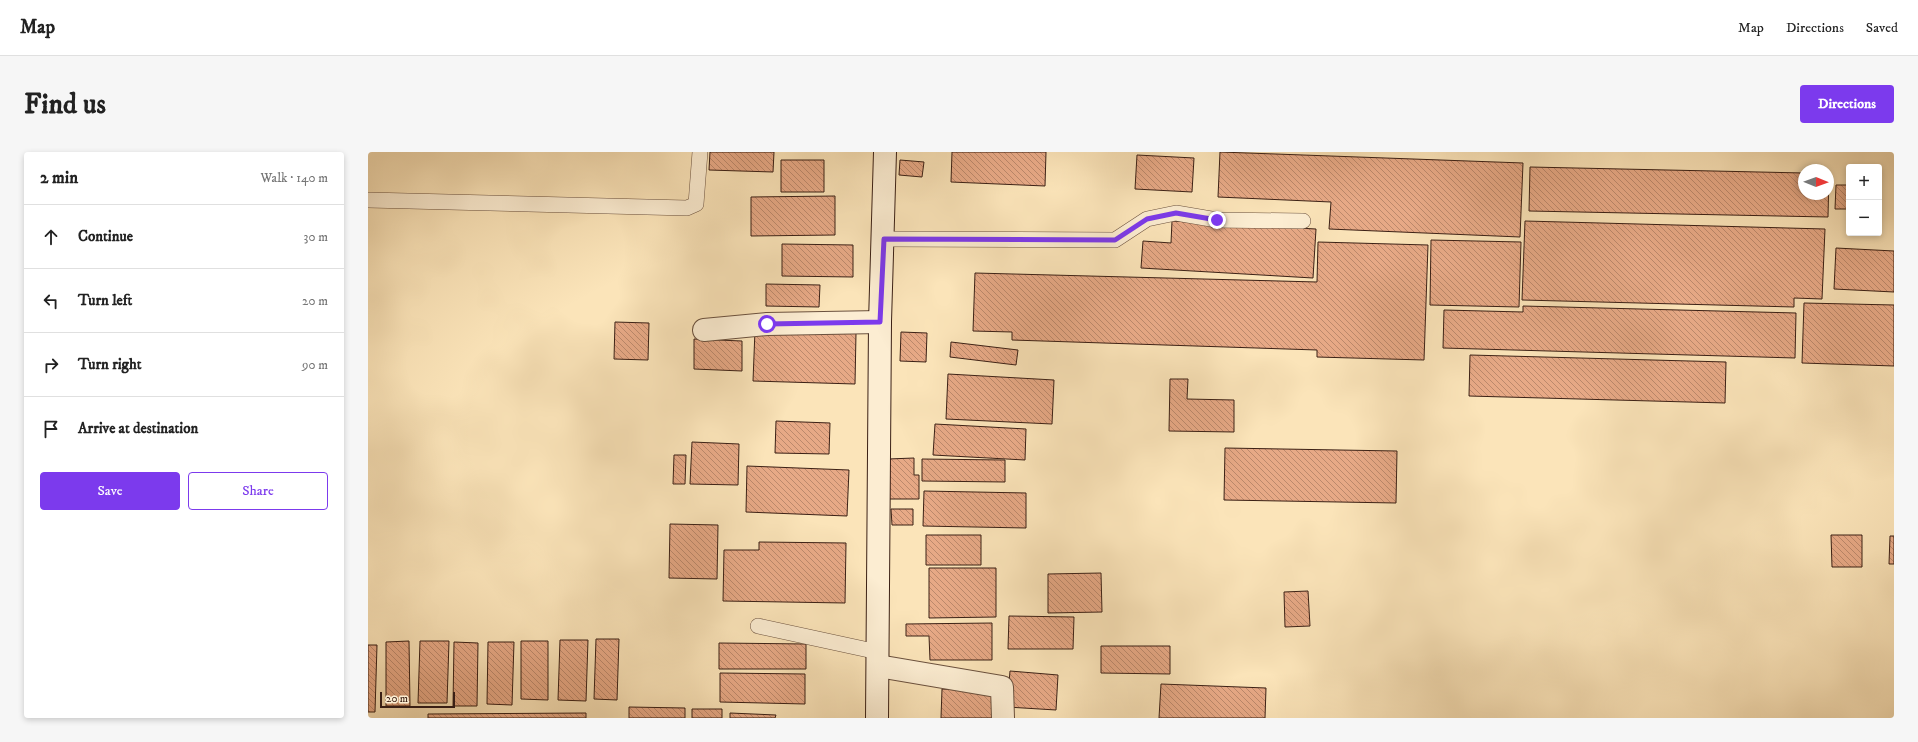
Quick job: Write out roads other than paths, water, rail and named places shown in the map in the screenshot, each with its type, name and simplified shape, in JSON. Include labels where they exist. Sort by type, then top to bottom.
[{"type":"street","points":[[878,718],[880,322],[884,239],[884,152]]},
{"type":"street","points":[[704,330],[767,324],[880,322]]},
{"type":"street","points":[[878,659],[1002,687],[1003,718]]},
{"type":"lane","points":[[368,200],[687,208],[696,204],[700,152]]},
{"type":"lane","points":[[884,239],[1115,240],[1147,219],[1176,213],[1217,220],[1303,221]]},
{"type":"lane","points":[[758,626],[878,659]]}]
